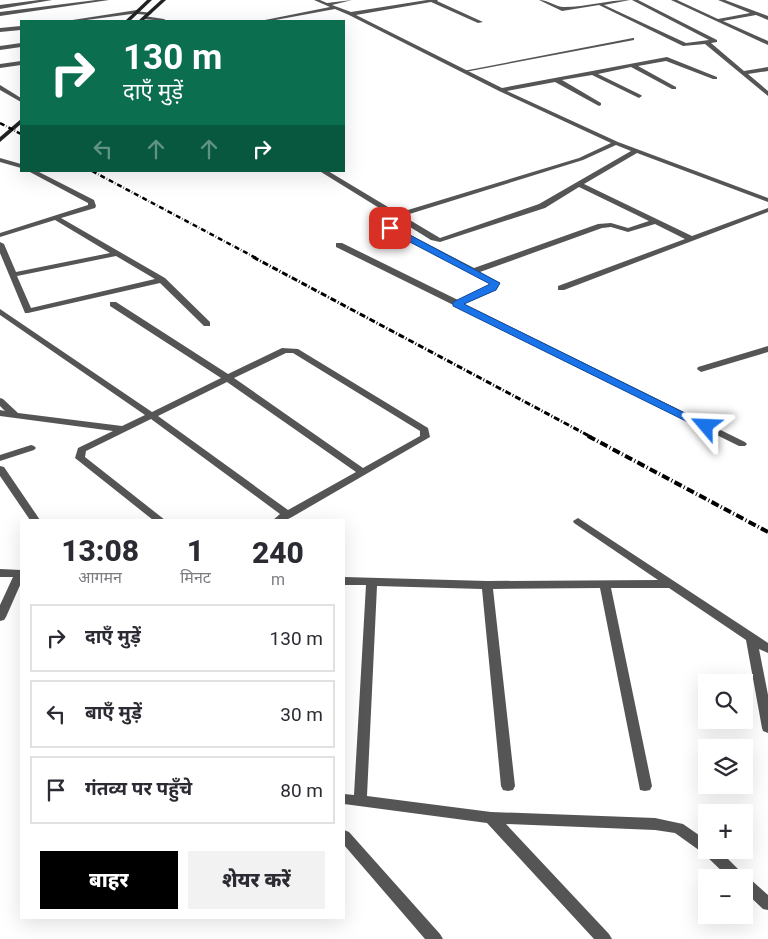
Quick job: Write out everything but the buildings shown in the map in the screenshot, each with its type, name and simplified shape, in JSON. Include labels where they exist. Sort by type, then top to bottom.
[{"type":"main road","points":[[128,20],[150,0]]},
{"type":"main road","points":[[142,20],[164,0]]},
{"type":"main road","points":[[0,140],[20,123]]},
{"type":"street","points":[[0,7],[50,0]]},
{"type":"street","points":[[0,14],[107,0]]},
{"type":"street","points":[[316,0],[351,14],[502,90],[616,143],[768,200]]},
{"type":"street","points":[[326,4],[350,0]]},
{"type":"street","points":[[351,14],[433,0],[480,22]]},
{"type":"street","points":[[541,0],[562,10],[628,0]]},
{"type":"street","points":[[601,5],[685,45],[707,43],[716,40],[634,0]]},
{"type":"street","points":[[673,0],[768,43]]},
{"type":"street","points":[[720,0],[768,18]]},
{"type":"street","points":[[269,20],[335,8]]},
{"type":"street","points":[[77,20],[137,12],[150,13]]},
{"type":"street","points":[[718,20],[755,14]]},
{"type":"street","points":[[0,30],[20,28]]},
{"type":"street","points":[[707,43],[768,94]]},
{"type":"street","points":[[0,48],[20,44]]},
{"type":"street","points":[[502,90],[591,72],[671,59],[714,78]]},
{"type":"street","points":[[0,66],[20,63]]},
{"type":"street","points":[[631,65],[674,88]]},
{"type":"street","points":[[744,73],[768,69]]},
{"type":"street","points":[[591,72],[639,96]]},
{"type":"street","points":[[555,80],[599,104]]},
{"type":"street","points":[[0,86],[20,99]]},
{"type":"street","points":[[397,216],[581,158],[616,143]]},
{"type":"street","points":[[325,172],[434,238],[444,239],[528,212],[636,151]]},
{"type":"street","points":[[0,160],[20,166]]},
{"type":"street","points":[[0,235],[90,208],[93,204],[33,172]]},
{"type":"street","points":[[580,184],[692,239]]},
{"type":"street","points":[[561,288],[768,210]]},
{"type":"street","points":[[56,218],[162,280],[207,324]]},
{"type":"street","points":[[474,270],[601,226],[611,225],[628,230],[656,221]]},
{"type":"street","points":[[390,228],[493,280],[496,285],[456,304]]},
{"type":"street","points":[[0,244],[25,309],[33,311],[162,280]]},
{"type":"street","points":[[339,245],[742,444]]},
{"type":"street","points":[[12,275],[117,254]]},
{"type":"street","points":[[113,304],[228,378],[363,472]]},
{"type":"street","points":[[0,310],[151,415],[288,515]]},
{"type":"street","points":[[701,369],[768,350]]},
{"type":"street","points":[[159,519],[80,458],[81,450],[280,352],[295,352],[425,430],[425,437],[280,519]]},
{"type":"street","points":[[0,401],[15,415]]},
{"type":"street","points":[[0,413],[122,429]]},
{"type":"street","points":[[0,458],[31,448]]},
{"type":"street","points":[[0,470],[34,519]]},
{"type":"street","points":[[578,521],[768,649]]},
{"type":"street","points":[[0,574],[20,574]]},
{"type":"street","points":[[0,617],[20,576]]},
{"type":"street","points":[[345,581],[487,585],[672,584]]},
{"type":"street","points":[[361,795],[372,582]]},
{"type":"street","points":[[605,584],[645,786]]},
{"type":"street","points":[[487,585],[508,786]]},
{"type":"street","points":[[750,637],[768,728]]},
{"type":"street","points":[[345,799],[361,795],[491,818],[655,824],[678,828],[698,842]]},
{"type":"street","points":[[491,818],[604,939]]},
{"type":"street","points":[[345,837],[435,939]]},
{"type":"street","points":[[718,859],[729,869]]},
{"type":"street","points":[[753,890],[768,904]]},
{"type":"lane","points":[[465,71],[633,39]]},
{"type":"railway","points":[[0,123],[20,133]]},
{"type":"railway","points":[[94,172],[256,258]]},
{"type":"railway","points":[[253,257],[591,437]]},
{"type":"railway","points":[[588,436],[768,532]]},
{"type":"route","points":[[390,228],[496,283],[493,288],[456,304],[706,426]]}]
